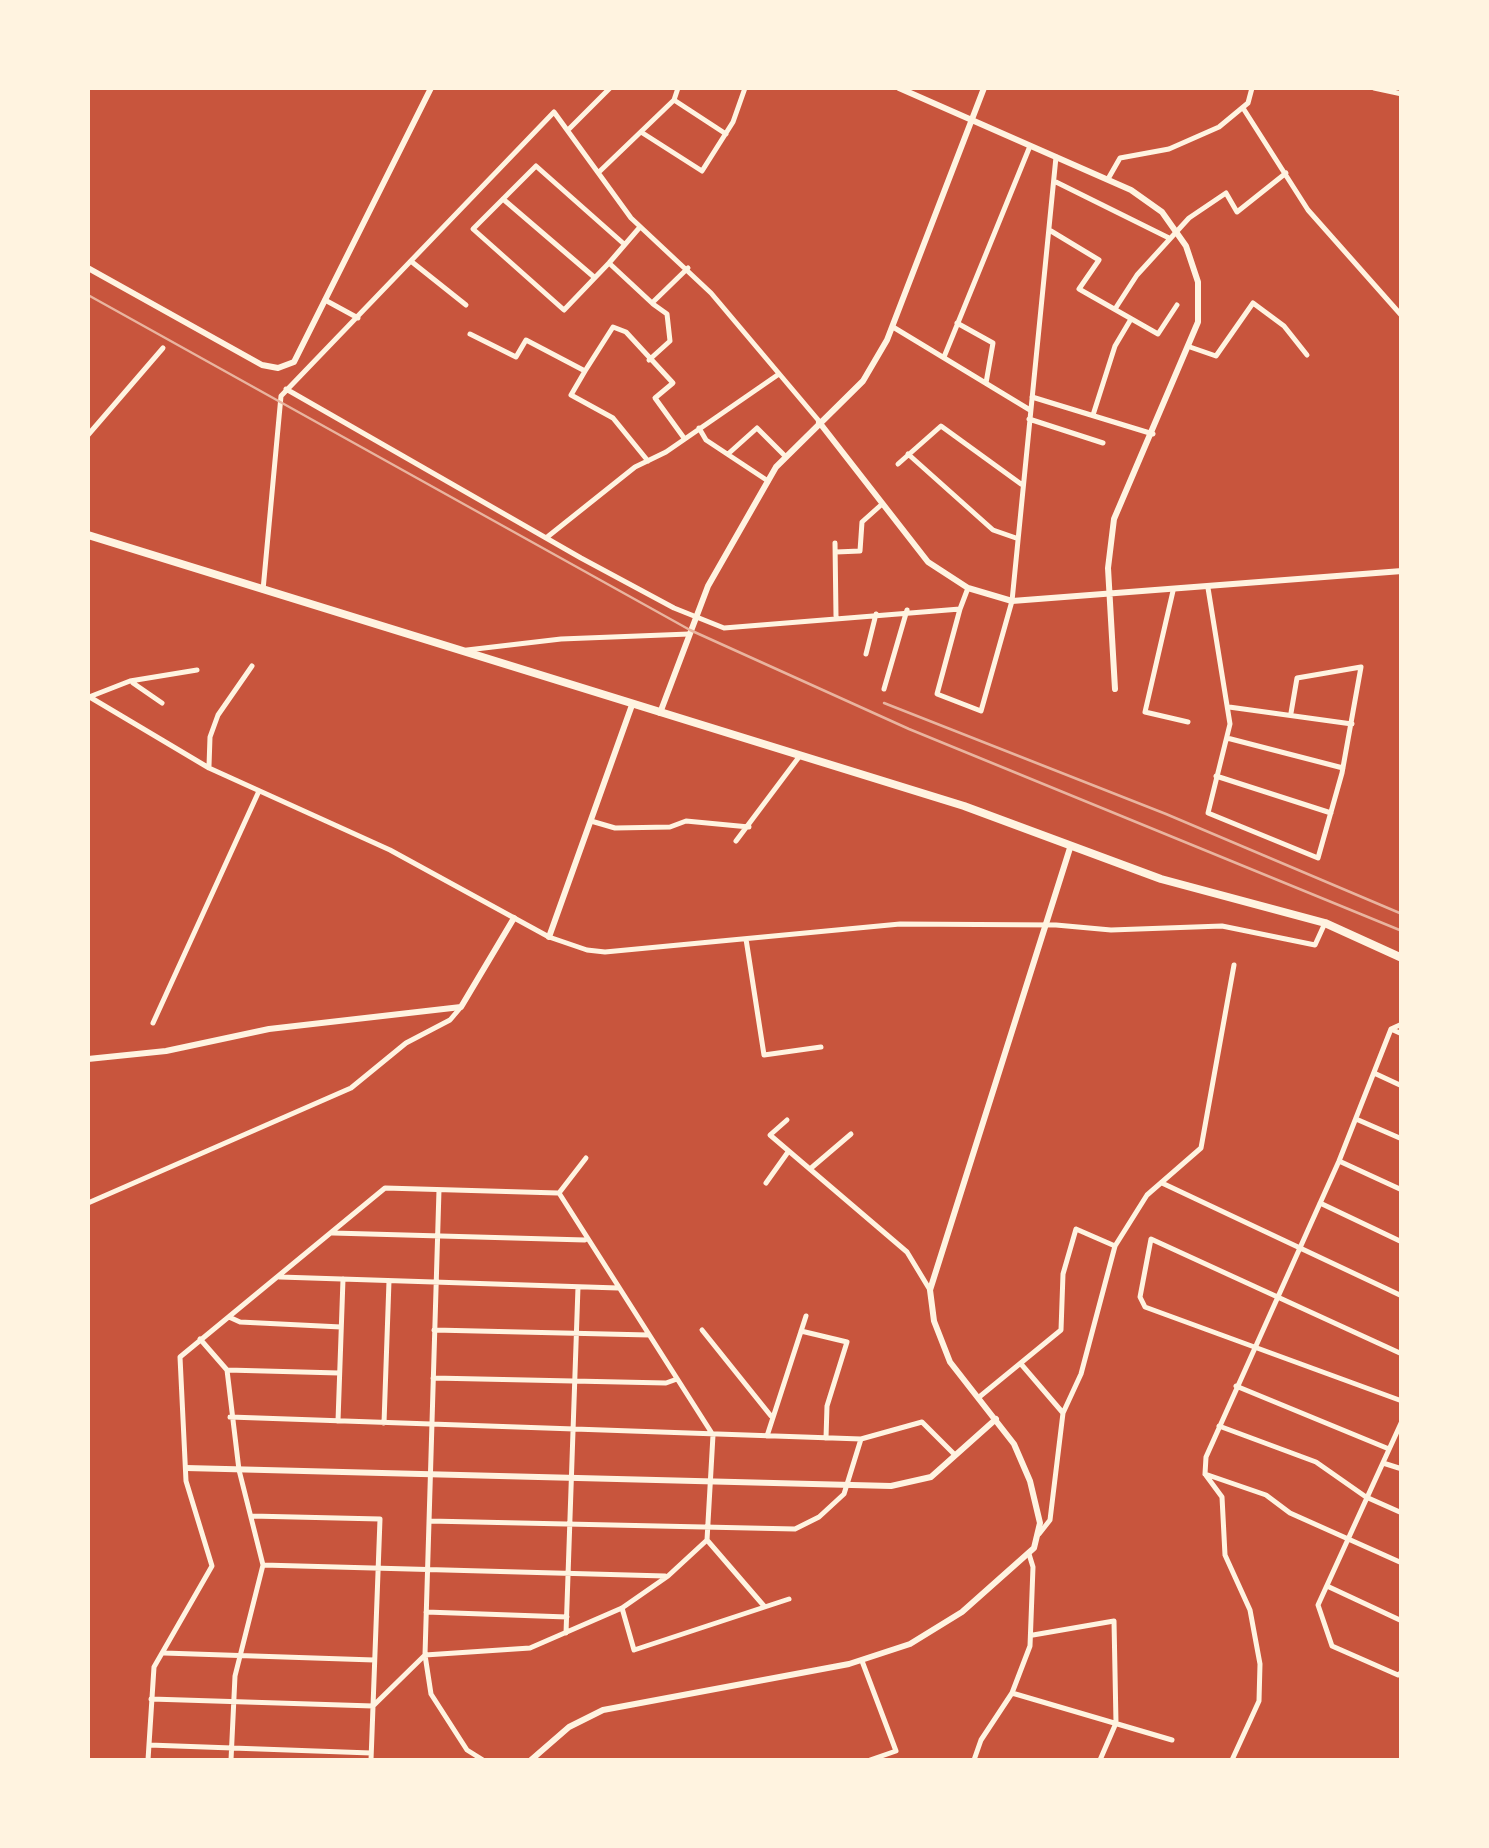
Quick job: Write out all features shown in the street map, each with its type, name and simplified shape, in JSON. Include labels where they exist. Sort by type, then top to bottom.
[{"type":"main road","points":[[88,535],[964,806],[1161,880],[1325,923],[1402,958]]},
{"type":"street","points":[[88,268],[262,365],[278,368],[294,362],[431,88]]},
{"type":"street","points":[[568,130],[610,88]]},
{"type":"street","points":[[600,172],[674,100],[678,88]]},
{"type":"street","points":[[641,132],[702,171],[726,134],[745,88]]},
{"type":"street","points":[[899,88],[1148,200],[1176,230],[1198,282],[1198,322],[1190,347],[1130,474],[1114,520],[1109,594],[1115,689]]},
{"type":"street","points":[[660,714],[695,615],[768,482],[785,456],[872,370],[893,327],[984,88]]},
{"type":"street","points":[[1108,179],[1120,158],[1169,149],[1218,128],[1244,108],[1252,88]]},
{"type":"street","points":[[1374,88],[1402,94]]},
{"type":"street","points":[[674,100],[726,134]]},
{"type":"street","points":[[1244,108],[1308,210],[1402,316]]},
{"type":"street","points":[[263,590],[278,414],[286,389],[554,112],[640,227],[688,268],[819,422],[928,562],[968,588],[1012,601],[1402,572]]},
{"type":"street","points":[[944,357],[1030,146]]},
{"type":"street","points":[[968,588],[937,694],[981,711],[1012,601],[1056,157]]},
{"type":"street","points":[[624,244],[536,166],[473,229],[564,310],[640,227]]},
{"type":"street","points":[[1115,308],[1176,230],[1226,193],[1238,212],[1286,173]]},
{"type":"street","points":[[1056,182],[1169,238]]},
{"type":"street","points":[[503,199],[594,278]]},
{"type":"street","points":[[1050,232],[1099,260],[1079,289],[1131,319],[1158,334],[1177,305]]},
{"type":"street","points":[[412,262],[466,305]]},
{"type":"street","points":[[609,262],[667,314],[670,340],[650,360]]},
{"type":"street","points":[[652,303],[688,268]]},
{"type":"street","points":[[325,300],[358,318]]},
{"type":"street","points":[[1190,347],[1216,356],[1253,303],[1284,326],[1308,355]]},
{"type":"street","points":[[1093,416],[1115,346],[1131,319]]},
{"type":"street","points":[[957,323],[993,343],[986,383]]},
{"type":"street","points":[[648,460],[613,418],[571,395],[613,327],[626,332],[674,383],[655,398],[684,438]]},
{"type":"street","points":[[893,327],[1030,410]]},
{"type":"street","points":[[470,334],[516,357],[526,340],[585,371]]},
{"type":"street","points":[[88,435],[163,348]]},
{"type":"street","points":[[546,538],[648,460],[779,374]]},
{"type":"street","points":[[286,389],[546,538],[695,615],[733,628],[907,610],[960,609]]},
{"type":"street","points":[[1032,397],[1152,434]]},
{"type":"street","points":[[1029,419],[1103,443]]},
{"type":"street","points":[[898,464],[940,426],[1021,484]]},
{"type":"street","points":[[698,428],[706,440],[768,482]]},
{"type":"street","points":[[728,454],[757,428],[785,456]]},
{"type":"street","points":[[908,454],[993,530],[1016,538]]},
{"type":"street","points":[[836,552],[860,551],[862,522],[881,505]]},
{"type":"street","points":[[836,542],[836,616]]},
{"type":"street","points":[[1208,588],[1229,707],[1226,738],[1208,813],[1318,858],[1344,768],[1361,668],[1297,678],[1291,712]]},
{"type":"street","points":[[1173,591],[1145,712],[1188,722]]},
{"type":"street","points":[[884,689],[907,610]]},
{"type":"street","points":[[866,654],[876,614]]},
{"type":"street","points":[[460,650],[561,639],[689,634]]},
{"type":"street","points":[[209,768],[210,737],[218,715],[252,666]]},
{"type":"street","points":[[88,697],[130,681],[197,670]]},
{"type":"street","points":[[130,681],[162,703]]},
{"type":"street","points":[[88,697],[209,768],[390,850],[549,937],[605,952],[900,924],[1111,930],[1222,926],[1315,944],[1325,923]]},
{"type":"street","points":[[549,937],[632,706]]},
{"type":"street","points":[[1229,707],[1291,712],[1352,724]]},
{"type":"street","points":[[1226,738],[1344,768]]},
{"type":"street","points":[[736,841],[800,757]]},
{"type":"street","points":[[1216,776],[1331,812]]},
{"type":"street","points":[[153,1023],[260,791]]},
{"type":"street","points":[[588,820],[616,828],[670,828],[686,821],[749,827]]},
{"type":"street","points":[[930,1290],[1070,848]]},
{"type":"street","points":[[88,1203],[352,1088],[406,1043],[450,1020],[514,918]]},
{"type":"street","points":[[746,940],[764,1055],[821,1047]]},
{"type":"street","points":[[531,1760],[568,1727],[602,1710],[862,1661],[910,1644],[943,1625],[1029,1554],[1050,1520],[1064,1413],[1081,1374],[1114,1246],[1135,1211],[1201,1148],[1234,965]]},
{"type":"street","points":[[88,1059],[166,1051],[269,1028],[461,1007]]},
{"type":"street","points":[[1206,1474],[1218,1426],[1339,1161],[1392,1029],[1402,1024]]},
{"type":"street","points":[[1392,1029],[1402,1034]]},
{"type":"street","points":[[1374,1074],[1402,1086]]},
{"type":"street","points":[[1356,1119],[1402,1140]]},
{"type":"street","points":[[787,1120],[770,1134],[907,1252],[930,1290],[934,1321],[946,1353],[1014,1444],[1030,1481],[1039,1534]]},
{"type":"street","points":[[810,1169],[851,1134]]},
{"type":"street","points":[[766,1184],[788,1152]]},
{"type":"street","points":[[559,1193],[586,1158]]},
{"type":"street","points":[[1339,1161],[1402,1190]]},
{"type":"street","points":[[1162,1183],[1402,1296]]},
{"type":"street","points":[[148,1760],[154,1667],[212,1566],[186,1468],[180,1358],[385,1188],[559,1193]]},
{"type":"street","points":[[438,1190],[424,1654],[431,1694],[467,1750],[483,1760]]},
{"type":"street","points":[[150,1699],[373,1706],[424,1654],[508,1652],[566,1632],[622,1608],[668,1576],[707,1540],[713,1435],[585,1240],[559,1193]]},
{"type":"street","points":[[1320,1203],[1402,1242]]},
{"type":"street","points":[[978,1398],[1060,1330],[1062,1274],[1076,1229],[1114,1246]]},
{"type":"street","points":[[330,1233],[585,1240]]},
{"type":"street","points":[[1402,1354],[1151,1239],[1140,1297],[1145,1307],[1402,1401]]},
{"type":"street","points":[[278,1277],[618,1288]]},
{"type":"street","points":[[338,1421],[343,1279]]},
{"type":"street","points":[[384,1423],[389,1280]]},
{"type":"street","points":[[566,1632],[578,1287]]},
{"type":"street","points":[[767,1436],[806,1316]]},
{"type":"street","points":[[228,1317],[240,1322],[342,1327]]},
{"type":"street","points":[[434,1330],[649,1335]]},
{"type":"street","points":[[702,1330],[772,1416]]},
{"type":"street","points":[[801,1331],[847,1342],[827,1406],[826,1438]]},
{"type":"street","points":[[200,1339],[226,1370],[239,1470],[263,1564],[240,1655],[231,1760]]},
{"type":"street","points":[[1021,1364],[1064,1413]]},
{"type":"street","points":[[226,1370],[340,1373]]},
{"type":"street","points":[[433,1378],[666,1383],[676,1379]]},
{"type":"street","points":[[1236,1386],[1389,1449]]},
{"type":"street","points":[[230,1418],[862,1439],[922,1422],[956,1456]]},
{"type":"street","points":[[186,1468],[846,1486],[920,1482],[996,1419]]},
{"type":"street","points":[[1402,1421],[1318,1605],[1332,1646],[1398,1675],[1402,1672]]},
{"type":"street","points":[[1218,1426],[1316,1462],[1366,1497],[1402,1512]]},
{"type":"street","points":[[428,1521],[795,1528],[820,1517],[844,1494],[862,1439]]},
{"type":"street","points":[[1383,1463],[1402,1469]]},
{"type":"street","points":[[1206,1474],[1266,1494],[1290,1513],[1402,1564]]},
{"type":"street","points":[[1206,1474],[1222,1496],[1224,1556],[1250,1610],[1260,1664],[1259,1701],[1232,1760]]},
{"type":"street","points":[[149,1745],[371,1756],[380,1519],[251,1516]]},
{"type":"street","points":[[707,1540],[765,1607]]},
{"type":"street","points":[[974,1760],[981,1740],[1012,1693],[1033,1634],[1029,1554]]},
{"type":"street","points":[[263,1564],[668,1576]]},
{"type":"street","points":[[1327,1586],[1402,1621]]},
{"type":"street","points":[[622,1608],[634,1650],[789,1599]]},
{"type":"street","points":[[426,1612],[566,1617]]},
{"type":"street","points":[[1033,1634],[1114,1621],[1116,1724],[1100,1760]]},
{"type":"street","points":[[164,1653],[374,1660]]},
{"type":"street","points":[[862,1661],[896,1750],[870,1760]]},
{"type":"street","points":[[1012,1693],[1172,1740]]},
{"type":"railway","points":[[88,295],[690,630],[909,729],[1402,931]]},
{"type":"railway","points":[[884,703],[1166,814],[1402,914]]}]
